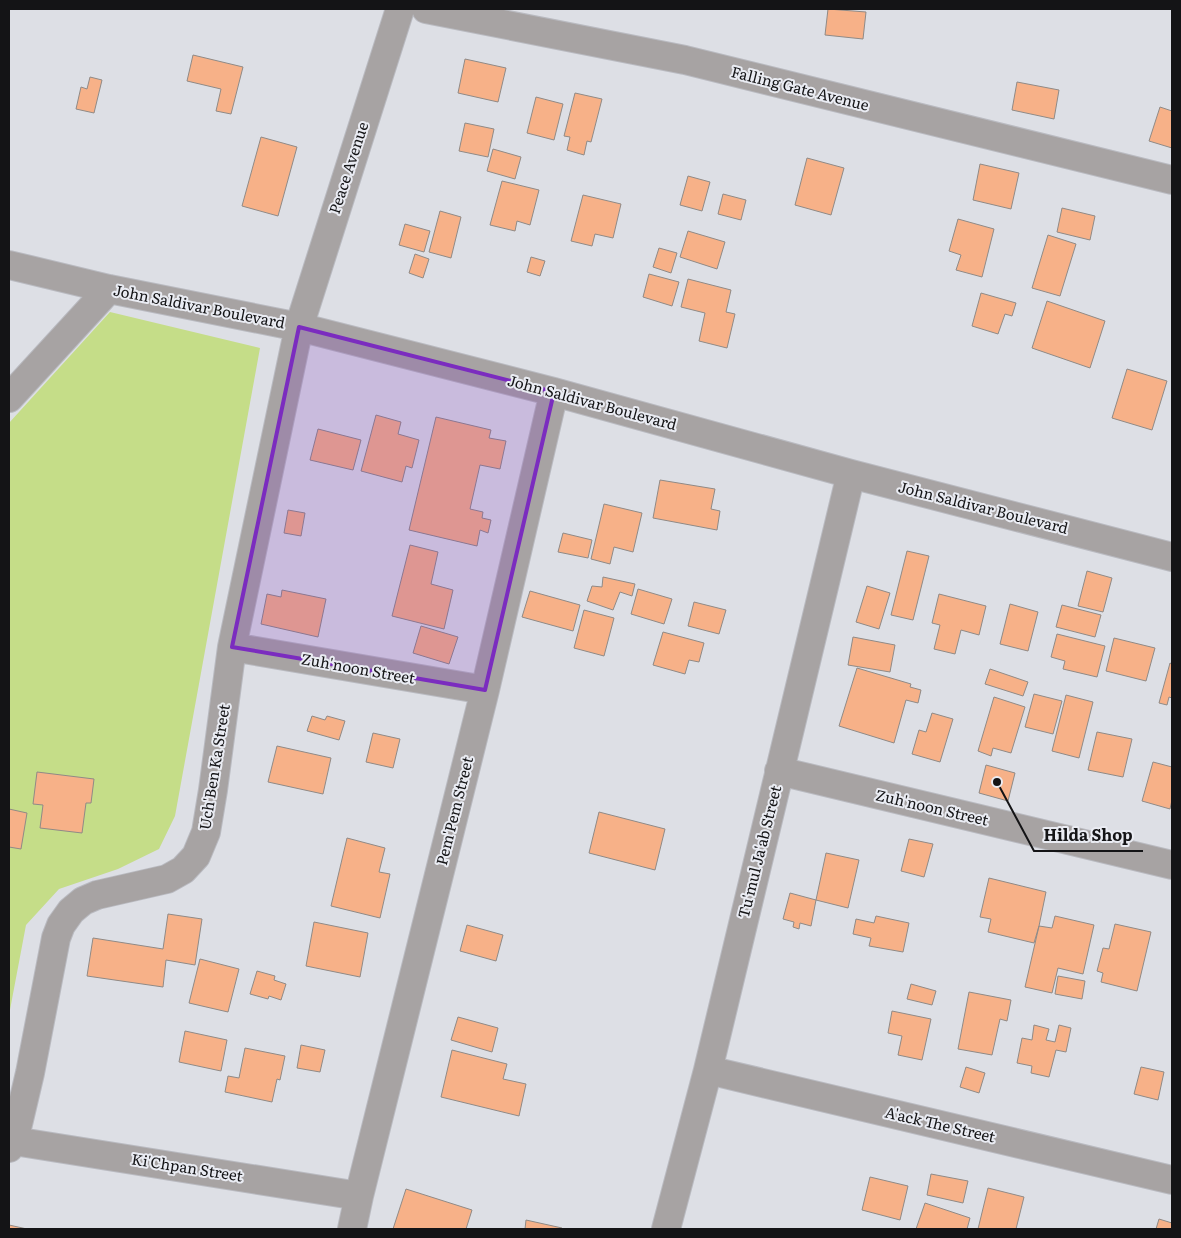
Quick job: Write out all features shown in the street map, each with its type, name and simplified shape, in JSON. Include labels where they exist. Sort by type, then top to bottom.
[{"type":"street","name":"Peace Avenue","points":[[299,327],[400,9]]},
{"type":"street","name":"Falling Gate Avenue","points":[[426,9],[685,60],[1172,180]]},
{"type":"street","name":"John Saldivar Boulevard","points":[[9,266],[109,289],[299,327],[554,392],[851,474],[1172,557]]},
{"type":"street","points":[[9,398],[109,289]]},
{"type":"street","name":"Uch'Ben Ka Street","points":[[11,1144],[30,1073],[56,938],[61,925],[83,901],[97,895],[167,879],[183,870],[196,856],[206,832],[232,647],[299,327]]},
{"type":"street","name":"Pem'Pem Street","points":[[352,1229],[485,690],[554,392]]},
{"type":"street","name":"Tu'mul Ja'ab Street","points":[[666,1229],[708,1070],[851,474]]},
{"type":"street","name":"Zuh'noon Street","points":[[232,647],[485,690]]},
{"type":"street","name":"Zuh'noon Street","points":[[779,771],[1172,865]]},
{"type":"street","name":"A'ack The Street","points":[[708,1070],[1172,1180]]},
{"type":"street","name":"Ki'Chpan Street","points":[[11,1144],[360,1196]]},
{"type":"highlighted area","points":[[299,327],[554,392],[485,690],[232,647]]},
{"type":"green space","points":[[110,312],[260,348],[175,816],[159,849],[118,869],[59,889],[26,925],[9,1015],[9,423]]},
{"type":"building","points":[[828,9],[866,12],[863,39],[825,35]]},
{"type":"building","points":[[193,55],[243,67],[231,114],[216,111],[221,89],[187,81]]},
{"type":"building","points":[[465,59],[506,68],[498,102],[458,93]]},
{"type":"building","points":[[90,77],[102,80],[94,113],[76,109],[81,87],[87,89]]},
{"type":"building","points":[[1017,82],[1059,90],[1054,119],[1012,110]]},
{"type":"building","points":[[575,93],[602,99],[591,142],[587,141],[584,155],[567,150],[570,137],[564,136]]},
{"type":"building","points":[[536,97],[563,104],[554,140],[527,133]]},
{"type":"building","points":[[1160,107],[1172,111],[1172,148],[1149,141]]},
{"type":"building","points":[[465,123],[494,129],[488,157],[459,151]]},
{"type":"building","points":[[261,137],[297,147],[278,216],[242,206]]},
{"type":"building","points":[[493,149],[521,157],[515,179],[487,171]]},
{"type":"building","points":[[807,158],[844,168],[831,215],[795,205]]},
{"type":"building","points":[[980,164],[1019,173],[1011,209],[973,200]]},
{"type":"building","points":[[688,176],[710,182],[702,211],[680,205]]},
{"type":"building","points":[[502,181],[539,190],[530,225],[517,221],[515,231],[490,225]]},
{"type":"building","points":[[723,194],[746,200],[741,220],[718,214]]},
{"type":"building","points":[[583,195],[621,204],[613,238],[595,234],[592,246],[571,241]]},
{"type":"building","points":[[1062,208],[1095,216],[1090,240],[1057,232]]},
{"type":"building","points":[[440,211],[461,217],[451,258],[429,252]]},
{"type":"building","points":[[958,219],[994,229],[982,277],[956,270],[961,255],[949,251]]},
{"type":"building","points":[[405,224],[430,231],[424,252],[399,245]]},
{"type":"building","points":[[688,231],[725,242],[717,269],[680,257]]},
{"type":"building","points":[[1048,235],[1076,244],[1060,296],[1032,288]]},
{"type":"building","points":[[659,248],[677,253],[671,273],[653,267]]},
{"type":"building","points":[[415,254],[429,259],[423,278],[409,273]]},
{"type":"building","points":[[531,257],[545,261],[540,276],[527,272]]},
{"type":"building","points":[[649,274],[679,282],[672,306],[643,297]]},
{"type":"building","points":[[688,279],[731,290],[726,312],[735,314],[727,348],[699,341],[705,313],[681,307]]},
{"type":"building","points":[[981,293],[1016,303],[1012,316],[1005,314],[998,334],[972,326]]},
{"type":"building","points":[[1047,301],[1105,321],[1090,368],[1032,348]]},
{"type":"building","points":[[1127,369],[1167,381],[1152,430],[1112,418]]},
{"type":"building","points":[[376,415],[401,422],[398,434],[419,440],[412,468],[406,466],[402,482],[361,471]]},
{"type":"building","points":[[436,417],[491,430],[489,438],[506,441],[500,469],[480,465],[470,509],[483,512],[482,518],[491,520],[488,533],[480,530],[477,546],[409,530]]},
{"type":"building","points":[[318,429],[361,440],[353,470],[310,460]]},
{"type":"building","points":[[660,480],[715,489],[711,509],[720,511],[717,530],[653,518]]},
{"type":"building","points":[[604,504],[642,513],[633,552],[614,547],[610,564],[591,559]]},
{"type":"building","points":[[288,510],[305,513],[301,536],[284,533]]},
{"type":"building","points":[[563,533],[592,540],[588,558],[558,552]]},
{"type":"building","points":[[410,545],[438,552],[431,584],[453,590],[444,629],[392,616]]},
{"type":"building","points":[[907,551],[929,556],[913,620],[891,615]]},
{"type":"building","points":[[1087,571],[1112,578],[1103,612],[1078,606]]},
{"type":"building","points":[[603,577],[635,584],[632,596],[620,592],[613,610],[587,601],[592,586],[602,587]]},
{"type":"building","points":[[867,586],[890,593],[879,629],[856,622]]},
{"type":"building","points":[[638,589],[672,599],[664,624],[631,614]]},
{"type":"building","points":[[282,590],[326,599],[318,637],[261,624],[267,594],[281,597]]},
{"type":"building","points":[[530,591],[580,605],[573,631],[522,617]]},
{"type":"building","points":[[939,594],[986,606],[979,635],[961,630],[955,654],[934,649],[940,625],[932,623]]},
{"type":"building","points":[[694,602],[726,610],[719,634],[688,626]]},
{"type":"building","points":[[1010,604],[1038,612],[1028,651],[1000,644]]},
{"type":"building","points":[[1062,605],[1101,615],[1095,637],[1056,627]]},
{"type":"building","points":[[584,610],[614,618],[604,656],[574,648]]},
{"type":"building","points":[[421,626],[458,637],[449,664],[413,653]]},
{"type":"building","points":[[663,632],[704,643],[699,662],[689,660],[685,674],[653,665]]},
{"type":"building","points":[[1057,634],[1105,646],[1097,677],[1063,669],[1065,661],[1051,657]]},
{"type":"building","points":[[853,637],[895,645],[890,672],[848,665]]},
{"type":"building","points":[[1114,638],[1155,648],[1146,681],[1106,671]]},
{"type":"building","points":[[1170,663],[1172,664],[1172,698],[1169,697],[1167,705],[1159,703]]},
{"type":"building","points":[[857,668],[911,684],[910,687],[921,690],[918,703],[906,700],[894,743],[839,726]]},
{"type":"building","points":[[990,669],[1028,682],[1023,696],[985,684]]},
{"type":"building","points":[[1034,694],[1062,701],[1053,734],[1025,727]]},
{"type":"building","points":[[1066,695],[1093,702],[1079,758],[1052,751]]},
{"type":"building","points":[[994,697],[1025,707],[1011,753],[993,748],[991,756],[978,751]]},
{"type":"building","points":[[932,713],[953,719],[940,762],[912,754],[919,730],[926,732]]},
{"type":"building","points":[[312,716],[325,720],[327,716],[345,721],[339,740],[307,731]]},
{"type":"building","points":[[1097,732],[1132,739],[1123,777],[1088,770]]},
{"type":"building","points":[[373,733],[400,739],[393,768],[366,762]]},
{"type":"building","points":[[277,746],[331,758],[323,794],[268,782]]},
{"type":"building","points":[[1153,762],[1172,767],[1172,800],[1170,809],[1142,801]]},
{"type":"building","points":[[986,765],[1015,773],[1008,801],[979,793]]},
{"type":"building","points":[[37,772],[94,779],[91,803],[86,803],[82,833],[40,828],[43,805],[33,804]]},
{"type":"building","points":[[9,809],[27,813],[21,849],[9,847]]},
{"type":"building","points":[[599,812],[665,829],[655,870],[589,853]]},
{"type":"building","points":[[347,838],[385,848],[379,872],[390,874],[380,918],[331,906]]},
{"type":"building","points":[[909,839],[933,844],[924,877],[901,871]]},
{"type":"building","points":[[826,853],[859,860],[848,908],[816,900]]},
{"type":"building","points":[[989,878],[1046,892],[1034,943],[988,932],[991,919],[980,917]]},
{"type":"building","points":[[790,893],[816,900],[811,926],[800,923],[799,929],[793,927],[794,922],[783,919]]},
{"type":"building","points":[[168,914],[202,919],[195,965],[166,960],[163,987],[87,976],[93,938],[163,949]]},
{"type":"building","points":[[876,916],[909,923],[903,952],[869,946],[871,938],[853,934],[856,919],[874,923]]},
{"type":"building","points":[[1055,916],[1094,925],[1083,974],[1058,968],[1052,993],[1025,987],[1039,926],[1052,928]]},
{"type":"building","points":[[314,922],[368,933],[360,977],[306,966]]},
{"type":"building","points":[[1115,924],[1151,932],[1137,991],[1101,982],[1103,973],[1097,971],[1103,948],[1109,949]]},
{"type":"building","points":[[467,925],[503,935],[496,961],[460,951]]},
{"type":"building","points":[[200,959],[239,969],[228,1012],[189,1003]]},
{"type":"building","points":[[257,971],[275,976],[274,980],[286,984],[281,1000],[269,996],[268,999],[250,994]]},
{"type":"building","points":[[1058,976],[1085,981],[1082,999],[1055,994]]},
{"type":"building","points":[[911,984],[936,991],[932,1005],[907,999]]},
{"type":"building","points":[[969,992],[1011,1000],[1007,1021],[1000,1019],[992,1055],[958,1049]]},
{"type":"building","points":[[892,1011],[931,1019],[922,1060],[898,1055],[902,1036],[888,1033]]},
{"type":"building","points":[[458,1017],[498,1028],[492,1052],[451,1040]]},
{"type":"building","points":[[1034,1025],[1049,1029],[1046,1040],[1055,1042],[1059,1025],[1071,1028],[1066,1052],[1056,1050],[1049,1077],[1031,1073],[1032,1066],[1017,1063],[1022,1038],[1032,1040]]},
{"type":"building","points":[[185,1031],[227,1040],[221,1071],[179,1062]]},
{"type":"building","points":[[301,1045],[325,1050],[320,1072],[297,1068]]},
{"type":"building","points":[[245,1048],[285,1056],[280,1080],[277,1079],[272,1102],[225,1092],[228,1076],[239,1078]]},
{"type":"building","points":[[452,1050],[507,1064],[503,1079],[526,1084],[519,1116],[441,1097]]},
{"type":"building","points":[[966,1067],[985,1073],[979,1093],[960,1087]]},
{"type":"building","points":[[1141,1067],[1164,1072],[1158,1100],[1134,1094]]},
{"type":"building","points":[[931,1174],[968,1181],[963,1203],[927,1195]]},
{"type":"building","points":[[870,1177],[908,1186],[900,1220],[862,1210]]},
{"type":"building","points":[[988,1188],[1024,1197],[1016,1229],[978,1229]]},
{"type":"building","points":[[406,1189],[472,1210],[466,1229],[393,1229]]},
{"type":"building","points":[[925,1203],[970,1218],[967,1229],[916,1229]]},
{"type":"building","points":[[1159,1219],[1172,1223],[1172,1229],[1156,1229]]},
{"type":"building","points":[[526,1220],[562,1228],[562,1229],[525,1229]]},
{"type":"building","points":[[9,1225],[27,1229],[9,1229]]},
{"type":"place","name":"Hilda Shop","points":[[997,782]]}]
